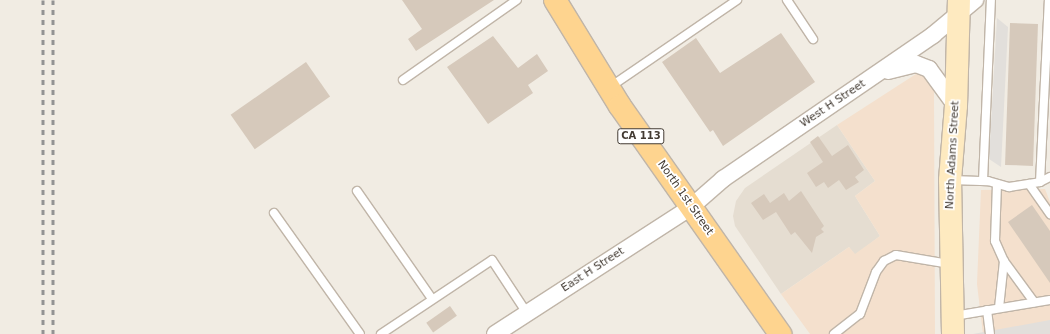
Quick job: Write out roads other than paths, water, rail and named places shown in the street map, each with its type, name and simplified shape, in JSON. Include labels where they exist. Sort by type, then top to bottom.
[{"type":"main road","name":"North 1st Street","points":[[554,0],[609,88],[780,334]]},
{"type":"street","name":"West H Street","points":[[691,207],[723,179],[933,35],[965,4]]},
{"type":"street","name":"North Adams Street","points":[[952,325],[950,180],[965,4]]},
{"type":"street","points":[[878,73],[916,64],[926,67],[937,77],[956,106]]},
{"type":"street","name":"East H Street","points":[[495,334],[691,207]]},
{"type":"lane","points":[[403,80],[518,0]]},
{"type":"lane","points":[[609,88],[737,0]]},
{"type":"lane","points":[[787,0],[813,39]]},
{"type":"lane","points":[[983,181],[991,0]]},
{"type":"lane","points":[[1040,182],[1049,0]]},
{"type":"lane","points":[[950,180],[983,181],[1009,187],[1040,182],[1050,177]]},
{"type":"lane","points":[[997,184],[995,242],[1004,261],[1034,302]]},
{"type":"lane","points":[[1029,184],[1050,214]]},
{"type":"lane","points":[[357,192],[432,300]]},
{"type":"lane","points":[[274,213],[360,334]]},
{"type":"lane","points":[[834,334],[860,314],[876,272],[884,262],[896,254],[950,264]]},
{"type":"lane","points":[[381,334],[492,260],[527,313]]},
{"type":"lane","points":[[999,308],[1004,261]]},
{"type":"lane","points":[[952,325],[987,310],[1050,300]]},
{"type":"lane","points":[[987,310],[990,334]]},
{"type":"railway","points":[[43,0],[43,334]]},
{"type":"railway","points":[[53,0],[53,334]]}]
